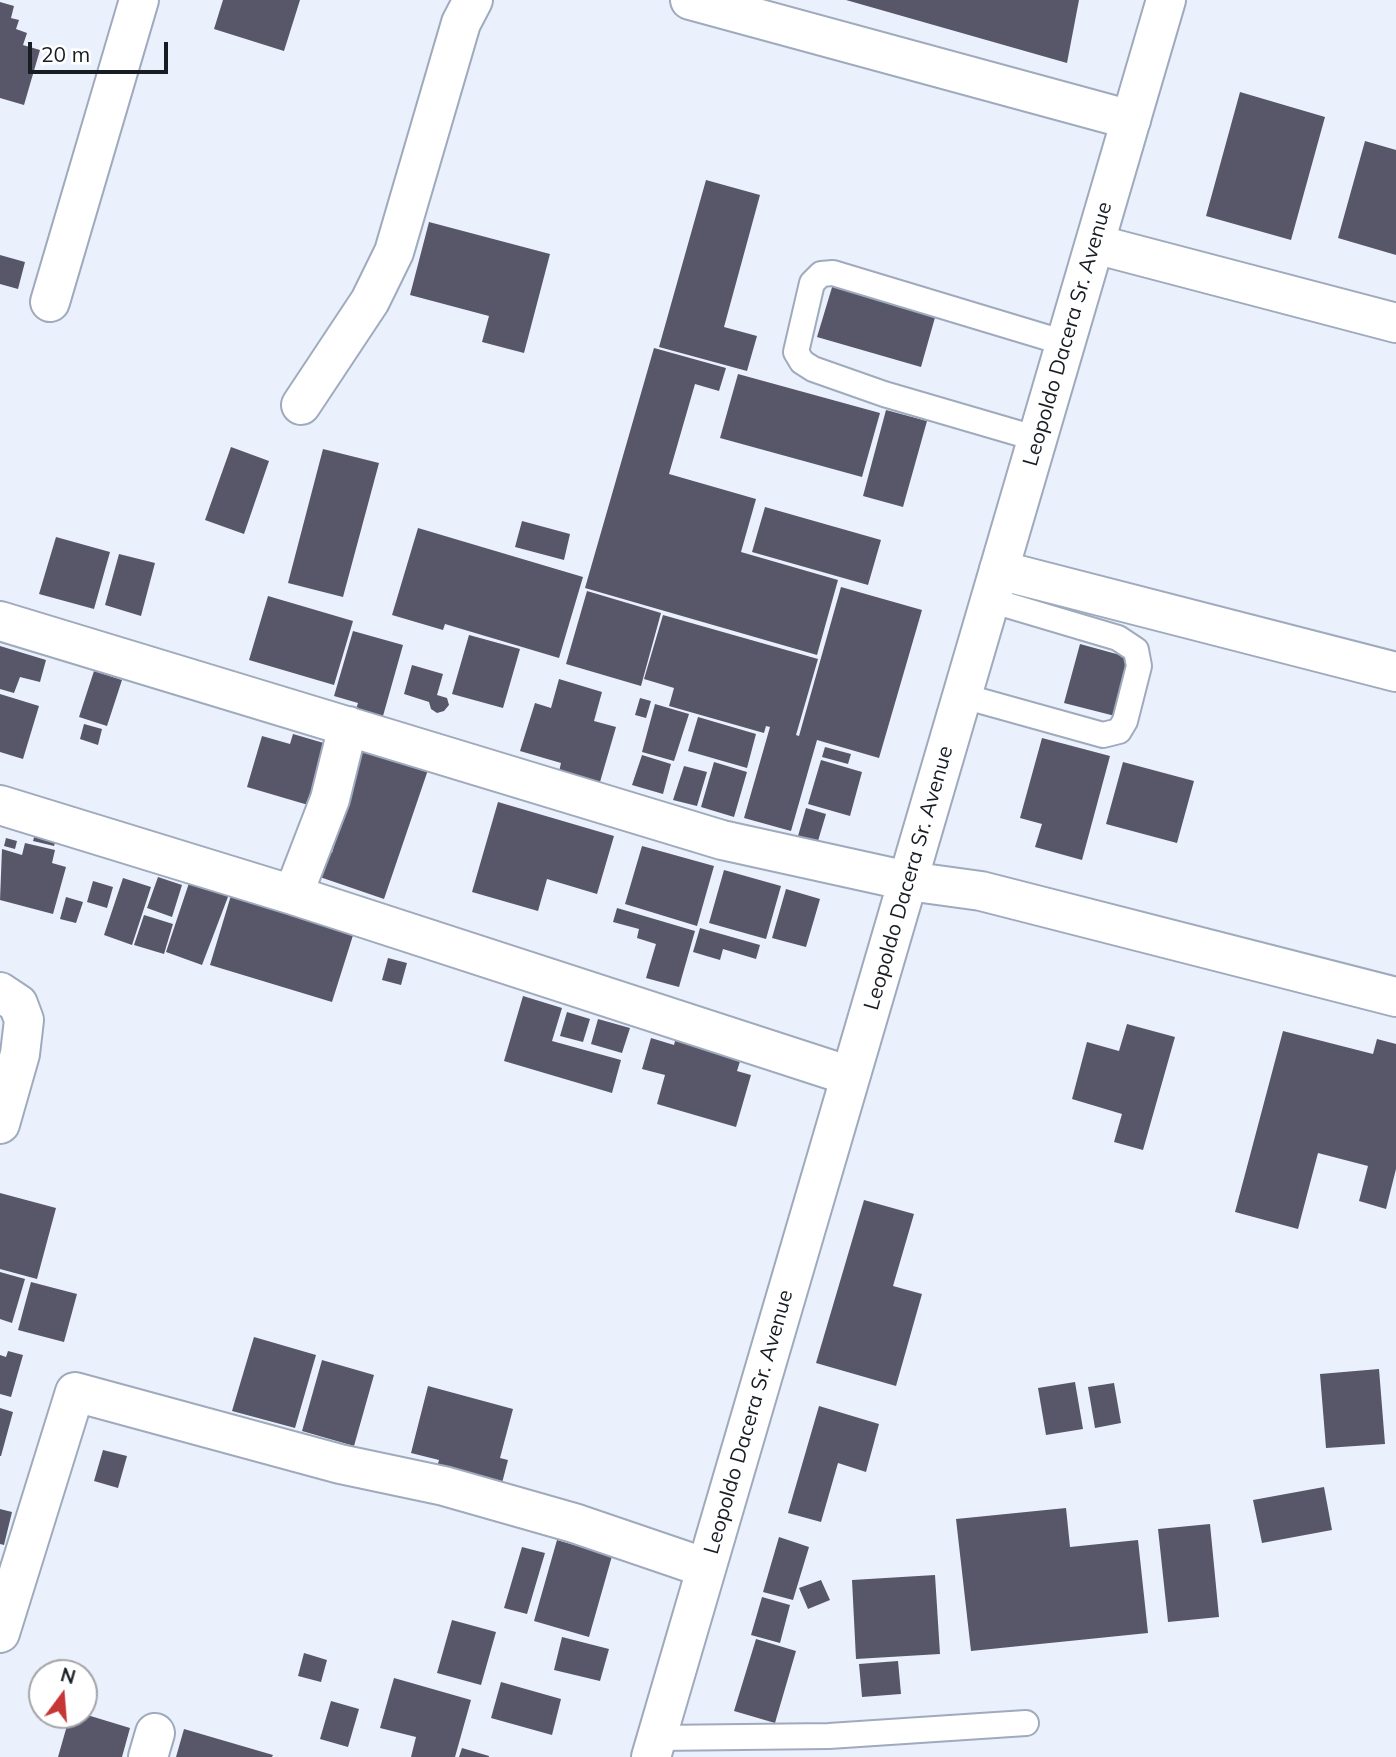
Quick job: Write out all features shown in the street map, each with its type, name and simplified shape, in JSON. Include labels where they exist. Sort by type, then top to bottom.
[{"type":"street","points":[[50,302],[139,0]]},
{"type":"street","points":[[301,405],[370,301],[394,252],[458,33],[473,0]]},
{"type":"street","points":[[690,0],[1131,120]]},
{"type":"street","name":"Leopoldo Dacera Sr. Avenue","points":[[654,1747],[1166,0]]},
{"type":"street","points":[[1095,244],[1396,323]]},
{"type":"street","points":[[994,585],[1396,672]]},
{"type":"street","points":[[0,621],[722,840],[908,881],[981,891],[1396,998]]},
{"type":"street","points":[[293,895],[330,799],[348,726]]},
{"type":"street","points":[[0,805],[293,895],[850,1076]]},
{"type":"street","points":[[0,992],[18,1004],[24,1020],[20,1054],[0,1124]]},
{"type":"street","points":[[0,1633],[75,1392],[340,1464],[444,1486],[574,1523],[706,1568]]},
{"type":"lane","points":[[1038,439],[884,394],[813,369],[802,362],[796,352],[812,283],[821,274],[833,273],[1065,343]]},
{"type":"lane","points":[[962,696],[1103,735],[1119,731],[1125,721],[1139,666],[1136,650],[1118,638],[994,585]]},
{"type":"lane","points":[[654,1747],[1026,1723]]},
{"type":"building","points":[[223,0],[300,0],[284,51],[214,29]]},
{"type":"building","points":[[846,0],[1079,0],[1067,63]]},
{"type":"building","points":[[0,2],[14,6],[11,18],[19,20],[16,29],[27,33],[23,45],[40,50],[24,105],[0,98]]},
{"type":"building","points":[[1240,92],[1325,117],[1291,240],[1206,216]]},
{"type":"building","points":[[1365,141],[1396,150],[1396,255],[1338,238]]},
{"type":"building","points":[[706,180],[760,195],[724,327],[757,336],[747,371],[659,347]]},
{"type":"building","points":[[429,222],[550,254],[524,353],[482,342],[489,316],[410,295]]},
{"type":"building","points":[[0,255],[25,262],[18,289],[0,284]]},
{"type":"building","points":[[833,284],[936,314],[921,367],[817,337]]},
{"type":"building","points":[[654,348],[726,368],[719,391],[695,384],[669,474],[756,499],[741,552],[838,580],[817,655],[585,588]]},
{"type":"building","points":[[738,374],[880,413],[862,477],[720,438]]},
{"type":"building","points":[[886,410],[927,421],[903,507],[863,496]]},
{"type":"building","points":[[231,447],[269,461],[244,534],[205,520]]},
{"type":"building","points":[[323,449],[379,463],[343,597],[288,583]]},
{"type":"building","points":[[765,507],[881,540],[868,585],[752,552]]},
{"type":"building","points":[[522,521],[570,534],[564,560],[515,547]]},
{"type":"building","points":[[418,528],[583,577],[559,658],[445,624],[443,630],[392,615]]},
{"type":"building","points":[[56,537],[110,552],[94,609],[39,594]]},
{"type":"building","points":[[119,554],[155,563],[141,616],[105,605]]},
{"type":"building","points":[[841,587],[922,610],[879,758],[817,740],[791,831],[744,818],[770,727],[766,726],[764,733],[669,706],[674,688],[644,679],[663,615],[818,659],[796,735],[799,736]]},
{"type":"building","points":[[587,591],[661,613],[641,686],[566,664]]},
{"type":"building","points":[[268,596],[353,621],[334,685],[249,660]]},
{"type":"building","points":[[353,631],[403,645],[383,716],[356,709],[358,703],[334,696]]},
{"type":"building","points":[[469,635],[520,649],[503,708],[452,694]]},
{"type":"building","points":[[1080,644],[1131,658],[1115,716],[1064,703]]},
{"type":"building","points":[[0,646],[46,660],[40,682],[20,677],[14,693],[0,689]]},
{"type":"building","points":[[412,665],[443,674],[437,695],[447,698],[449,705],[444,711],[437,713],[431,709],[429,702],[404,694]]},
{"type":"building","points":[[94,671],[122,680],[107,726],[79,717]]},
{"type":"building","points":[[559,679],[602,692],[594,721],[616,727],[600,782],[593,780],[590,789],[559,772],[561,763],[520,751],[535,703],[551,708]]},
{"type":"building","points":[[0,694],[39,706],[23,759],[0,752]]},
{"type":"building","points":[[640,698],[651,701],[646,718],[635,715]]},
{"type":"building","points":[[655,704],[689,714],[674,761],[642,752]]},
{"type":"building","points":[[698,717],[756,734],[747,768],[688,751]]},
{"type":"building","points":[[84,724],[102,729],[98,745],[80,739]]},
{"type":"building","points":[[293,734],[334,746],[315,807],[247,787],[262,736],[290,744]]},
{"type":"building","points":[[1042,738],[1110,756],[1082,860],[1035,847],[1042,824],[1020,818]]},
{"type":"building","points":[[363,745],[429,767],[384,899],[314,875],[322,850],[332,853]]},
{"type":"building","points":[[825,747],[851,754],[848,764],[822,757]]},
{"type":"building","points":[[642,755],[671,764],[663,794],[632,785]]},
{"type":"building","points":[[821,760],[862,772],[850,816],[808,804]]},
{"type":"building","points":[[714,762],[747,772],[734,817],[701,807]]},
{"type":"building","points":[[1123,762],[1194,781],[1177,843],[1106,824]]},
{"type":"building","points":[[684,766],[707,772],[697,806],[673,800]]},
{"type":"building","points":[[498,802],[614,836],[597,894],[547,879],[538,911],[472,892]]},
{"type":"building","points":[[806,808],[826,814],[818,841],[798,836]]},
{"type":"building","points":[[37,827],[58,833],[54,846],[33,841]]},
{"type":"building","points":[[6,838],[17,841],[15,849],[4,846]]},
{"type":"building","points":[[25,843],[55,850],[52,863],[66,867],[53,914],[0,900],[2,849],[22,855]]},
{"type":"building","points":[[642,846],[714,866],[697,926],[625,904]]},
{"type":"building","points":[[724,870],[781,886],[766,939],[709,923]]},
{"type":"building","points":[[192,874],[231,889],[202,965],[166,952]]},
{"type":"building","points":[[158,877],[182,885],[172,917],[147,908]]},
{"type":"building","points":[[123,878],[151,887],[132,945],[104,935]]},
{"type":"building","points":[[93,881],[113,887],[107,908],[87,902]]},
{"type":"building","points":[[786,889],[820,899],[806,947],[772,938]]},
{"type":"building","points":[[232,892],[355,929],[332,1002],[210,965]]},
{"type":"building","points":[[66,897],[83,902],[76,923],[60,919]]},
{"type":"building","points":[[617,908],[695,931],[679,987],[646,978],[656,944],[637,938],[639,929],[613,922]]},
{"type":"building","points":[[144,915],[173,924],[164,954],[134,945]]},
{"type":"building","points":[[700,928],[760,945],[756,959],[723,949],[720,960],[693,952]]},
{"type":"building","points":[[388,958],[407,963],[401,985],[382,980]]},
{"type":"building","points":[[523,996],[562,1008],[552,1041],[621,1060],[612,1093],[504,1061]]},
{"type":"building","points":[[567,1012],[590,1019],[583,1042],[560,1036]]},
{"type":"building","points":[[598,1019],[630,1028],[622,1053],[591,1044]]},
{"type":"building","points":[[1127,1024],[1175,1037],[1143,1150],[1114,1142],[1122,1114],[1072,1099],[1087,1042],[1119,1051]]},
{"type":"building","points":[[1283,1031],[1373,1054],[1377,1039],[1396,1044],[1396,1169],[1386,1209],[1359,1201],[1368,1166],[1318,1153],[1298,1229],[1235,1212]]},
{"type":"building","points":[[676,1037],[742,1055],[737,1071],[751,1075],[736,1127],[657,1104],[665,1075],[642,1069],[651,1038],[674,1045]]},
{"type":"building","points":[[0,1193],[56,1208],[37,1279],[0,1269]]},
{"type":"building","points":[[864,1200],[914,1214],[893,1286],[922,1294],[896,1386],[816,1363]]},
{"type":"building","points":[[0,1272],[25,1279],[12,1323],[0,1319]]},
{"type":"building","points":[[31,1282],[77,1294],[64,1342],[18,1330]]},
{"type":"building","points":[[254,1337],[316,1355],[295,1428],[232,1411]]},
{"type":"building","points":[[8,1351],[23,1355],[11,1397],[0,1394],[0,1355],[6,1357]]},
{"type":"building","points":[[322,1360],[374,1375],[354,1446],[302,1431]]},
{"type":"building","points":[[1379,1369],[1385,1444],[1326,1448],[1320,1374]]},
{"type":"building","points":[[1075,1382],[1083,1429],[1046,1435],[1038,1388]]},
{"type":"building","points":[[1114,1383],[1121,1423],[1095,1428],[1088,1387]]},
{"type":"building","points":[[428,1386],[513,1409],[500,1458],[508,1460],[501,1487],[436,1470],[439,1460],[411,1453]]},
{"type":"building","points":[[819,1406],[879,1424],[866,1472],[838,1463],[821,1522],[788,1513]]},
{"type":"building","points":[[0,1408],[13,1412],[1,1456],[0,1456]]},
{"type":"building","points":[[103,1450],[127,1456],[118,1488],[94,1481]]},
{"type":"building","points":[[1324,1487],[1332,1530],[1262,1543],[1253,1500]]},
{"type":"building","points":[[1066,1508],[1070,1547],[1138,1540],[1148,1633],[971,1651],[956,1519]]},
{"type":"building","points":[[0,1509],[12,1512],[4,1545],[0,1544]]},
{"type":"building","points":[[1210,1524],[1219,1617],[1168,1622],[1158,1529]]},
{"type":"building","points":[[779,1537],[809,1547],[793,1600],[763,1592]]},
{"type":"building","points":[[557,1540],[612,1556],[589,1637],[534,1621]]},
{"type":"building","points":[[522,1547],[545,1553],[527,1614],[504,1608]]},
{"type":"building","points":[[935,1575],[940,1654],[856,1659],[852,1580]]},
{"type":"building","points":[[821,1580],[830,1600],[808,1609],[799,1588]]},
{"type":"building","points":[[762,1597],[790,1605],[780,1643],[751,1635]]},
{"type":"building","points":[[452,1620],[496,1632],[481,1685],[437,1673]]},
{"type":"building","points":[[562,1637],[609,1649],[600,1681],[554,1670]]},
{"type":"building","points":[[756,1639],[796,1651],[775,1723],[734,1711]]},
{"type":"building","points":[[304,1653],[327,1660],[321,1682],[298,1676]]},
{"type":"building","points":[[898,1661],[901,1694],[862,1697],[859,1664]]},
{"type":"building","points":[[394,1678],[471,1700],[455,1757],[411,1757],[416,1737],[380,1728]]},
{"type":"building","points":[[501,1682],[561,1699],[552,1735],[491,1718]]},
{"type":"building","points":[[331,1701],[359,1709],[348,1747],[320,1739]]},
{"type":"building","points":[[98,1718],[130,1728],[122,1757],[58,1757],[66,1729],[98,1729]]},
{"type":"building","points":[[184,1729],[273,1755],[176,1757]]},
{"type":"building","points":[[462,1748],[489,1756],[489,1757],[459,1757]]}]
